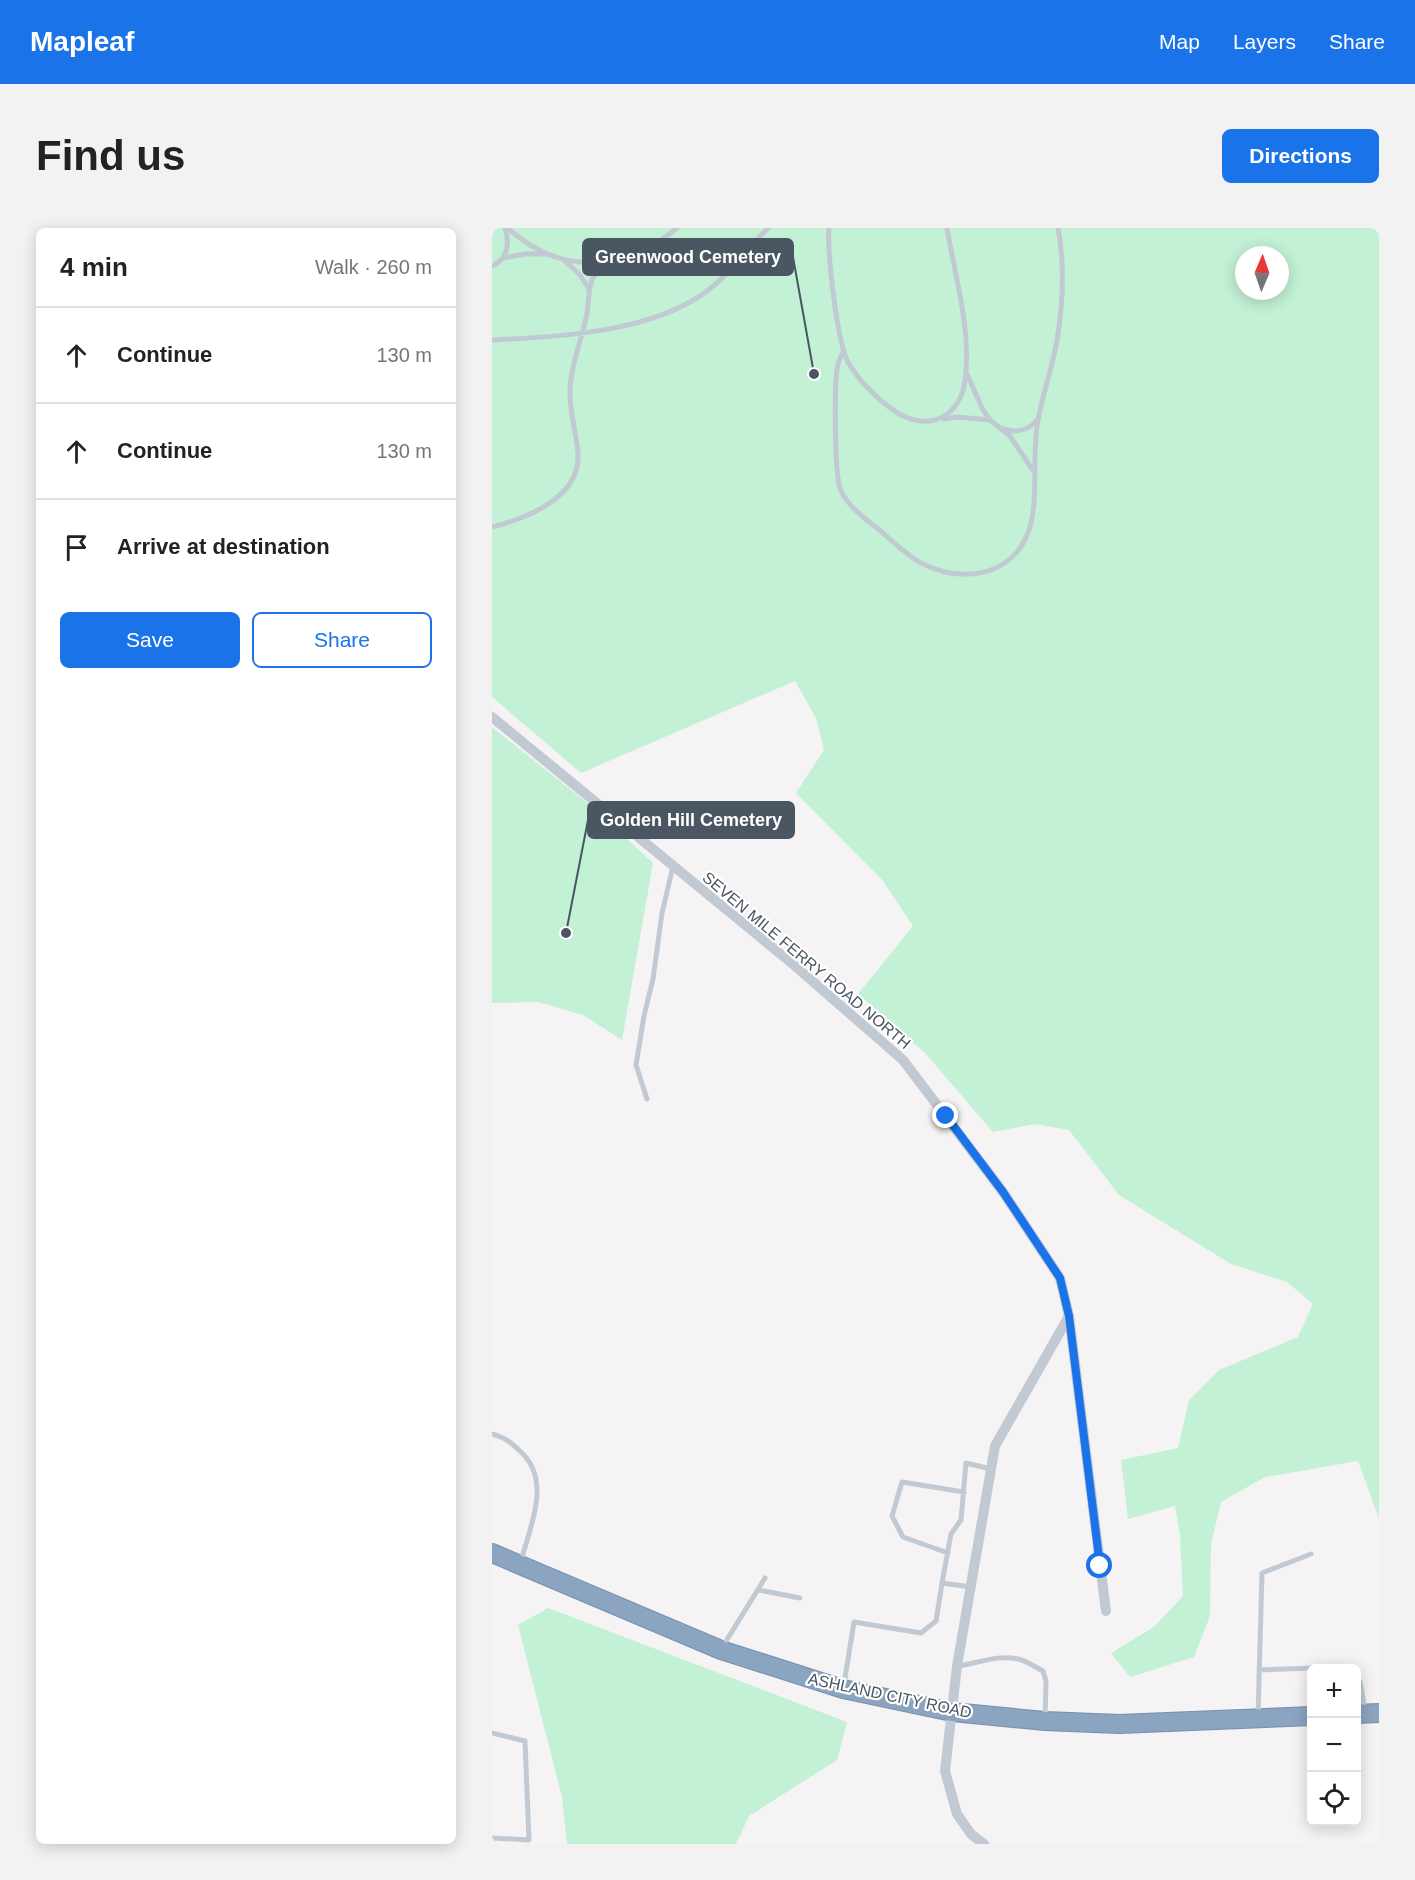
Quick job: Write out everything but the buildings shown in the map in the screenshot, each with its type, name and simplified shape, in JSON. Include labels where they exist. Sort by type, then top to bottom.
[{"type":"highway","name":"ASHLAND CITY ROAD","points":[[492,1553],[721,1650],[843,1689],[952,1712],[1045,1722],[1119,1724],[1307,1716]]},
{"type":"street","name":"SEVEN MILE FERRY ROAD NORTH","points":[[492,717],[794,965],[903,1060],[1003,1192],[1060,1278],[1069,1316],[1106,1611]]},
{"type":"street","points":[[984,1844],[971,1834],[957,1814],[945,1771],[957,1666],[995,1446],[1069,1316]]},
{"type":"lane","points":[[507,228],[548,254],[586,263],[609,262],[636,254],[677,228]]},
{"type":"lane","points":[[503,258],[507,244],[507,228]]},
{"type":"lane","points":[[492,340],[582,332],[645,321],[692,301],[712,287],[768,228]]},
{"type":"lane","points":[[942,419],[956,406],[962,394],[966,371],[964,324],[947,228]]},
{"type":"lane","points":[[843,352],[838,365],[836,387],[836,467],[840,489],[850,506],[919,562],[937,570],[953,574],[985,573],[1004,565],[1018,550],[1028,533],[1034,504],[1033,470],[1038,418],[1057,339],[1062,281],[1062,250],[1058,228]]},
{"type":"lane","points":[[828,229],[843,352],[848,364],[858,376],[891,408],[910,419],[932,421],[958,417],[990,420]]},
{"type":"lane","points":[[492,266],[503,258],[525,254],[548,254]]},
{"type":"lane","points":[[563,259],[580,275],[589,290]]},
{"type":"lane","points":[[492,527],[513,522],[548,503],[569,485],[576,474],[578,451],[570,406],[571,370],[586,317],[589,284],[596,271],[609,262]]},
{"type":"lane","points":[[966,371],[974,394],[990,420],[1010,436],[1033,470]]},
{"type":"lane","points":[[1000,428],[1011,432],[1021,430],[1033,425],[1038,418]]},
{"type":"lane","points":[[647,1099],[636,1065],[653,979],[662,913],[673,866]]},
{"type":"lane","points":[[492,1434],[508,1438],[530,1461],[538,1479],[537,1499],[520,1565]]},
{"type":"lane","points":[[843,1689],[854,1622],[921,1633],[936,1621],[951,1534],[961,1520],[966,1463],[991,1469]]},
{"type":"lane","points":[[948,1553],[903,1537],[892,1516],[902,1482],[963,1492]]},
{"type":"lane","points":[[1258,1718],[1262,1573],[1311,1554]]},
{"type":"lane","points":[[721,1650],[765,1578]]},
{"type":"lane","points":[[942,1583],[971,1587]]},
{"type":"lane","points":[[759,1590],[800,1598]]},
{"type":"lane","points":[[957,1666],[990,1659],[1008,1658],[1019,1659],[1043,1671],[1046,1681],[1045,1722]]},
{"type":"lane","points":[[1259,1670],[1307,1668]]},
{"type":"lane","points":[[1361,1686],[1367,1713]]},
{"type":"lane","points":[[492,1732],[525,1740],[529,1840],[492,1838]]},
{"type":"green space","points":[[492,228],[1379,228],[1379,1519],[1358,1461],[1265,1477],[1221,1502],[1211,1544],[1210,1616],[1194,1657],[1130,1677],[1111,1653],[1154,1627],[1183,1596],[1180,1535],[1175,1506],[1128,1519],[1121,1460],[1178,1448],[1189,1400],[1219,1370],[1298,1337],[1313,1304],[1287,1282],[1231,1264],[1119,1195],[1069,1130],[1035,1124],[993,1132],[925,1053],[858,994],[913,926],[883,881],[796,793],[824,750],[816,718],[795,681],[581,773],[492,697]]},
{"type":"green space","points":[[492,727],[595,809],[653,863],[622,1040],[583,1015],[538,1002],[492,1003]]},
{"type":"green space","points":[[548,1608],[847,1722],[837,1760],[749,1816],[736,1844],[567,1844],[562,1797],[518,1625]]},
{"type":"place","name":"Greenwood Cemetery","points":[[814,374]]},
{"type":"place","name":"Golden Hill Cemetery","points":[[566,933]]},
{"type":"route","points":[[946,1116],[1003,1192],[1060,1278],[1069,1316],[1100,1566]]}]
